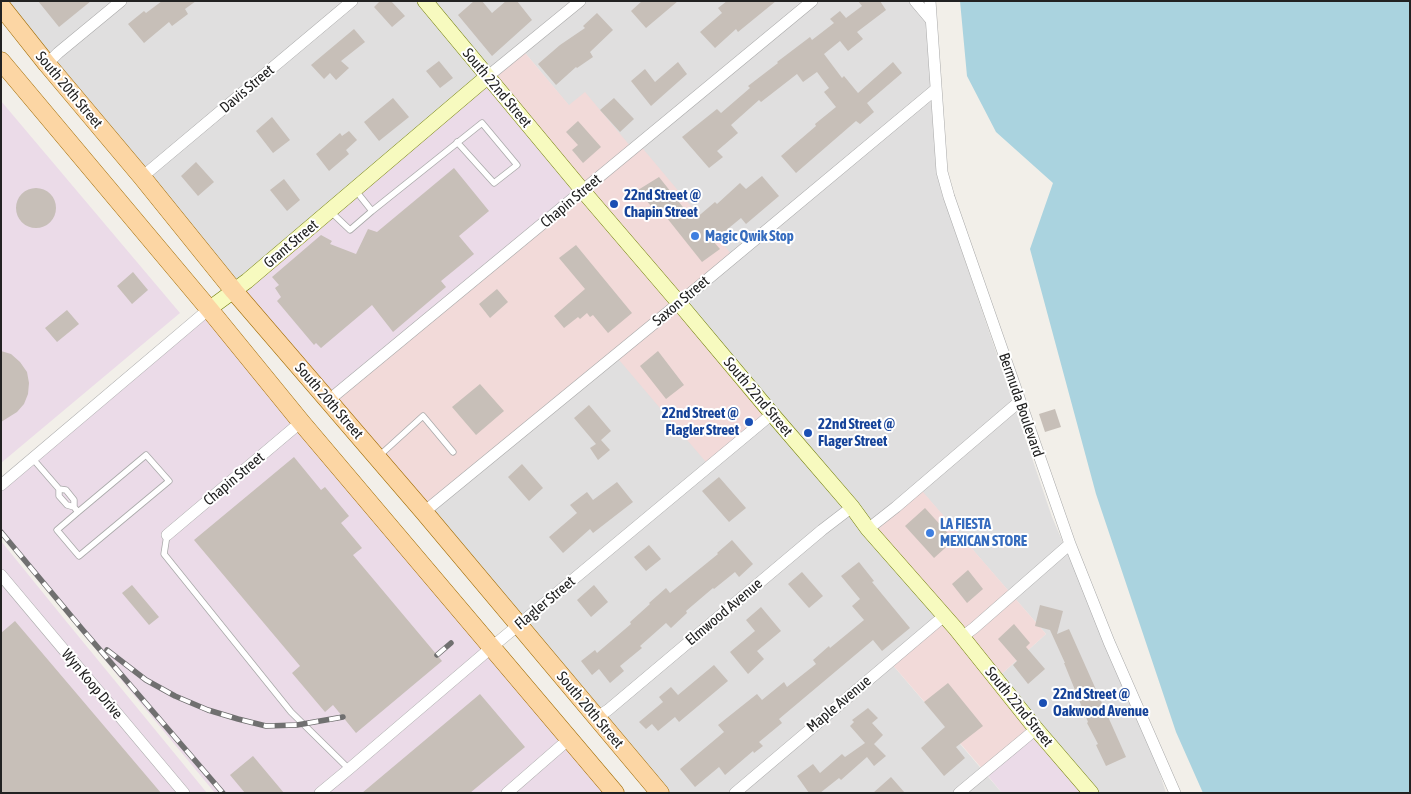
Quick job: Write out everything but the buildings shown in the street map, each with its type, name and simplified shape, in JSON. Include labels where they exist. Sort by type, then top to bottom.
[{"type":"main road","name":"South 20th Street","points":[[1,6],[46,64],[142,177],[234,291],[378,457],[660,793]]},
{"type":"main road","points":[[1,61],[209,309],[300,422],[615,793]]},
{"type":"street","points":[[46,64],[121,1]]},
{"type":"street","name":"Davis Street","points":[[142,177],[352,1]]},
{"type":"street","name":"South 22nd Street","points":[[425,1],[583,191],[852,507],[868,529],[962,637],[1091,793]]},
{"type":"street","name":"Grant Street","points":[[1,485],[209,309],[234,291],[580,1]]},
{"type":"street","name":"Chapin Street","points":[[329,400],[812,1]]},
{"type":"street","points":[[915,1],[931,20]]},
{"type":"street","name":"Bermuda Boulevard","points":[[930,1],[942,172],[949,197],[1070,544],[1172,791]]},
{"type":"street","name":"Saxon Street","points":[[424,512],[936,89]]},
{"type":"street","points":[[868,529],[1020,401]]},
{"type":"street","name":"Flagler Street","points":[[320,793],[772,414]]},
{"type":"street","name":"Chapin Street","points":[[167,535],[300,422]]},
{"type":"street","name":"Elmwood Avenue","points":[[597,717],[814,536],[852,507]]},
{"type":"street","points":[[962,637],[1070,544]]},
{"type":"street","name":"Wyn Koop Drive","points":[[1,575],[184,793]]},
{"type":"street","name":"Maple Avenue","points":[[734,793],[944,616]]},
{"type":"street","points":[[959,793],[1036,728]]},
{"type":"street","points":[[507,793],[569,739]]},
{"type":"lane","points":[[330,211],[350,230],[457,142],[482,123],[517,165],[494,183],[457,142]]},
{"type":"lane","points":[[355,189],[372,211]]},
{"type":"lane","points":[[378,457],[423,416],[453,452]]},
{"type":"lane","points":[[146,455],[169,481],[80,556],[57,530],[78,512],[146,455]]},
{"type":"lane","points":[[32,459],[59,489],[59,496],[67,505],[74,507],[78,512]]},
{"type":"lane","points":[[167,535],[164,554],[291,712],[350,769]]},
{"type":"shaded area","points":[[1,1],[422,1],[484,76],[236,290],[47,61]]},
{"type":"shaded area","points":[[423,1],[915,1],[928,16],[940,187],[1052,517],[1153,752],[1166,793],[1091,793],[995,680],[1046,634],[917,486],[869,522],[679,301],[631,147],[569,106],[521,48],[485,77]]},
{"type":"shaded area","points":[[521,48],[569,105],[585,92],[631,147],[582,188],[488,76]]},
{"type":"shaded area","points":[[486,77],[582,191],[324,397],[236,293]]},
{"type":"shaded area","points":[[1,101],[180,313],[1,463]]},
{"type":"shaded area","points":[[639,144],[733,256],[679,302],[774,417],[711,468],[614,354],[424,511],[324,397]]},
{"type":"shaded area","points":[[208,311],[613,793],[215,793],[1,535],[1,487]]},
{"type":"shaded area","points":[[615,353],[774,417],[943,615],[734,793],[660,793],[423,510]]},
{"type":"shaded area","points":[[917,485],[1046,634],[995,680],[1035,728],[984,771],[891,663],[942,618],[867,530]]},
{"type":"shaded area","points":[[1,541],[61,615],[207,793],[1,793]]},
{"type":"shaded area","points":[[891,663],[1002,793],[737,793]]},
{"type":"shaded area","points":[[1035,728],[1089,793],[1002,793],[984,771]]},
{"type":"water","points":[[960,1],[1410,1],[1410,793],[1203,793],[1176,732],[1096,494],[1030,249],[1053,183],[996,132],[967,76]]},
{"type":"railway","points":[[1,532],[223,793]]},
{"type":"railway","points":[[437,655],[451,643]]},
{"type":"railway","points":[[107,650],[146,680],[175,696],[208,710],[238,719],[266,726],[297,725],[343,717]]},
{"type":"place","name":"22nd Street @ Chapin Street","points":[[614,204]]},
{"type":"place","name":"Magic Qwik Stop","points":[[695,236]]},
{"type":"place","name":"22nd Street @ Flagler Street","points":[[749,422]]},
{"type":"place","name":"22nd Street @ Flager Street","points":[[808,433]]},
{"type":"place","name":"LA FIESTA MEXICAN STORE","points":[[930,533]]},
{"type":"place","name":"22nd Street @ Oakwood Avenue","points":[[1043,703]]}]
